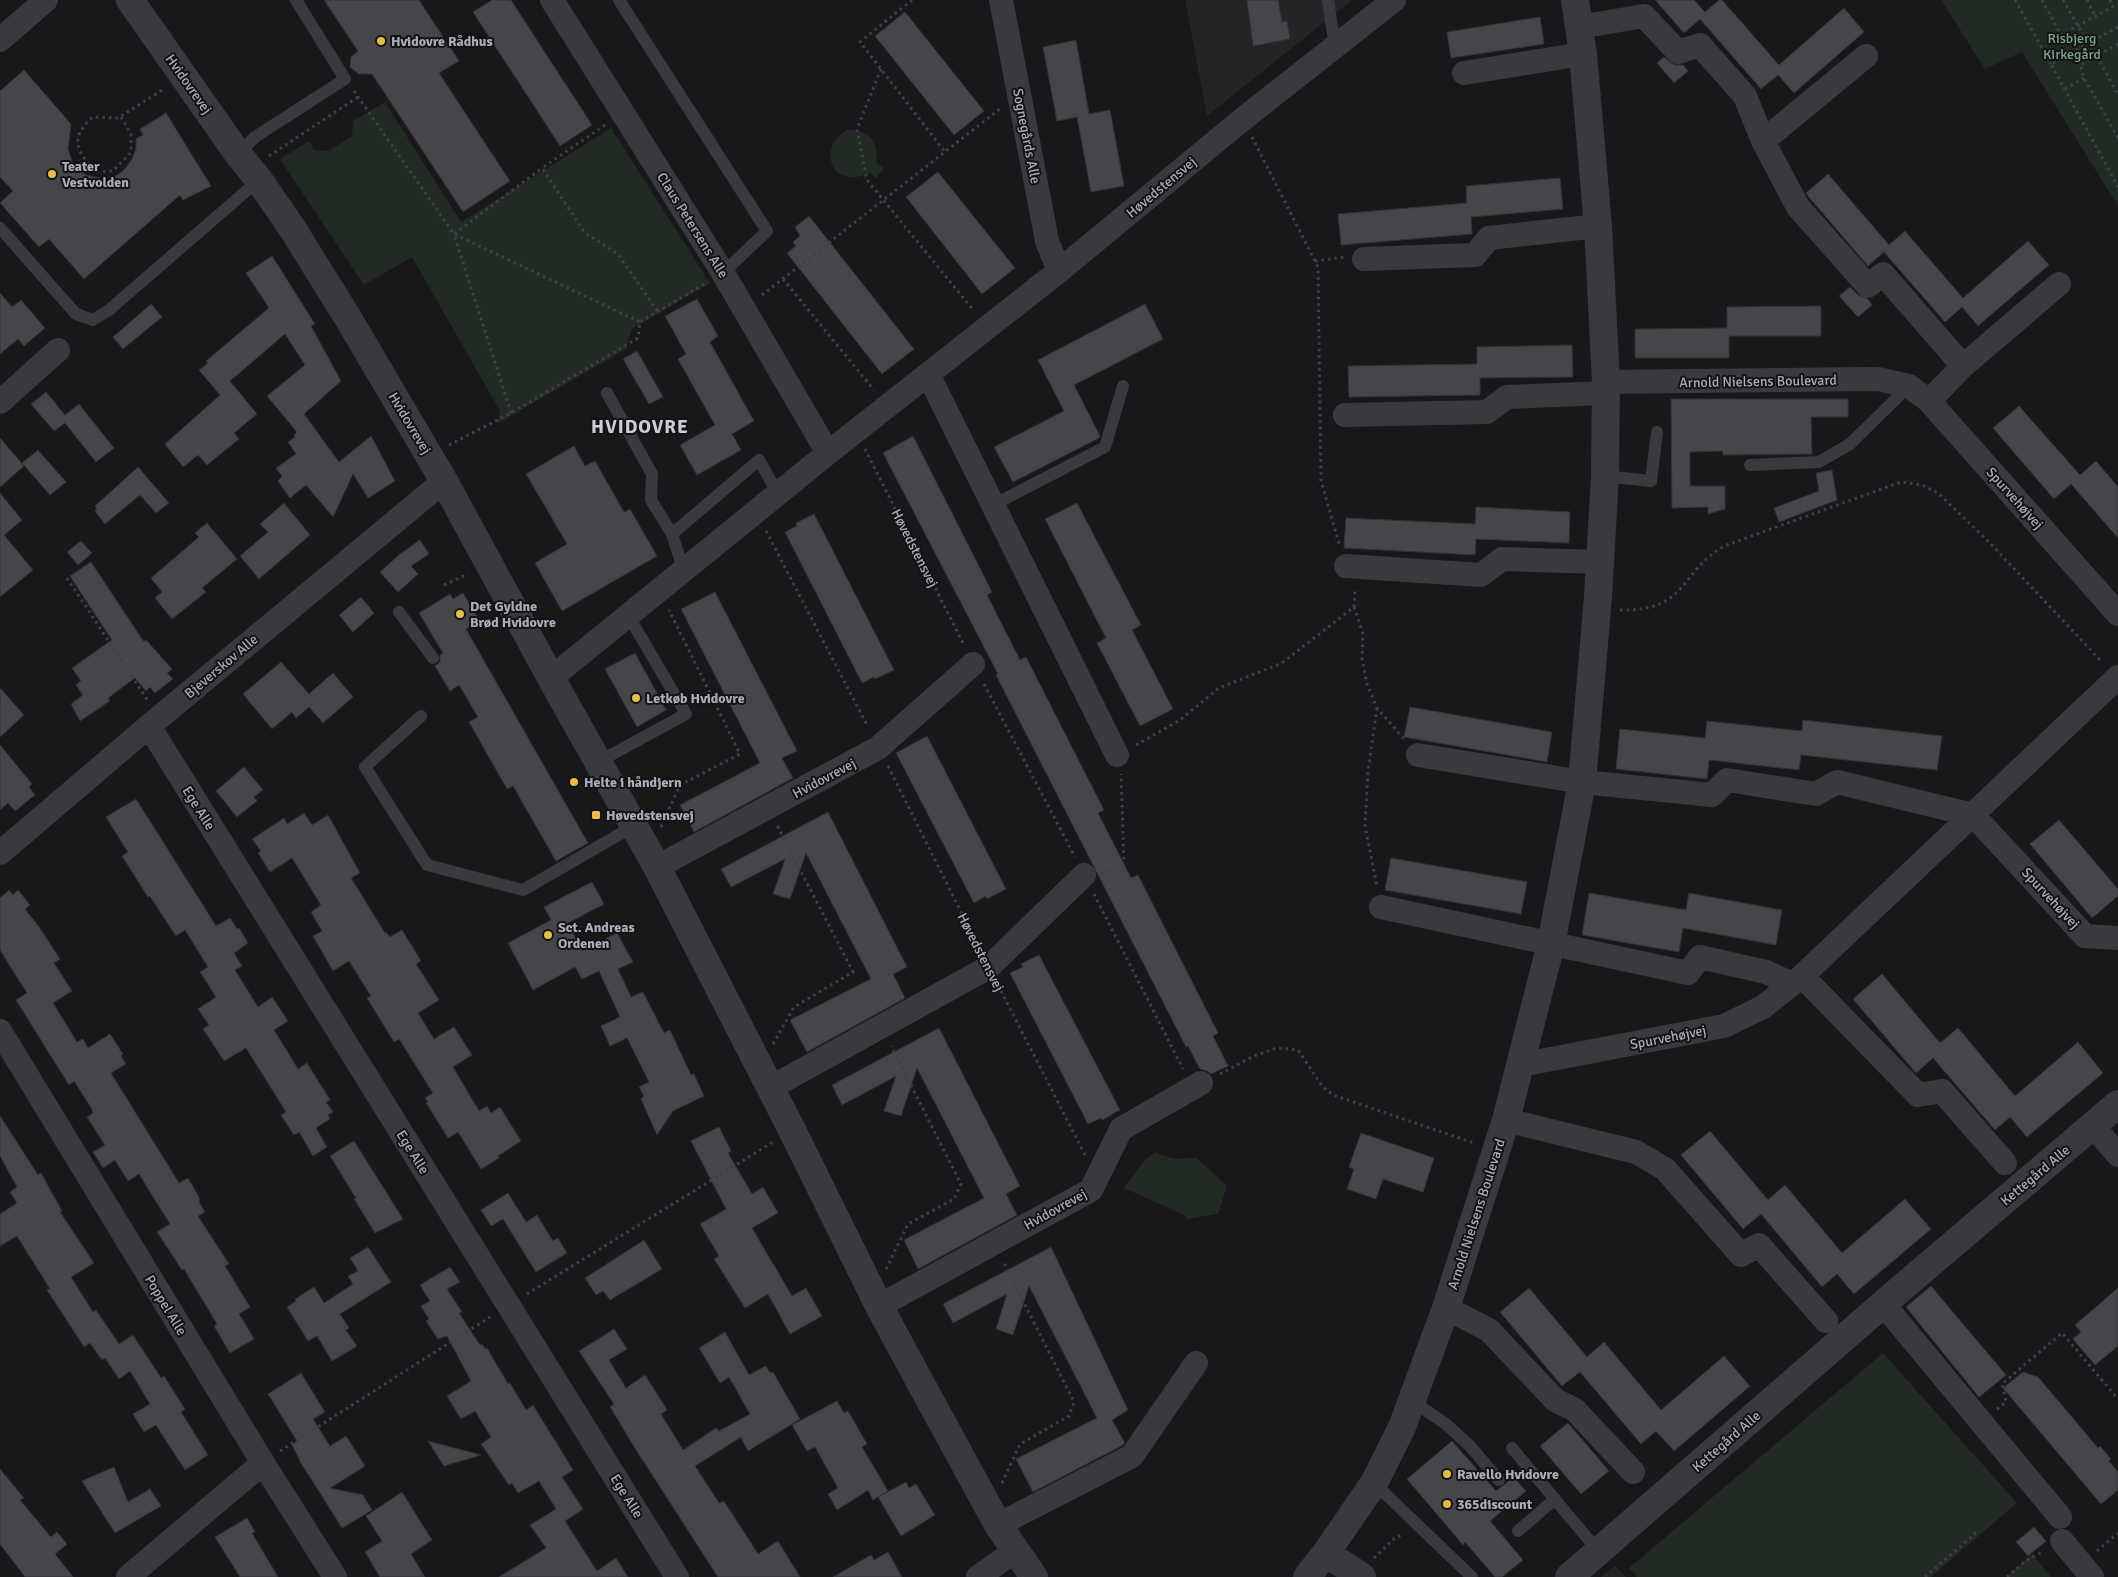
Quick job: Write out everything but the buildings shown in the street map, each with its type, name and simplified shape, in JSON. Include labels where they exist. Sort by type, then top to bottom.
[{"type":"street","points":[[0,40],[46,0]]},
{"type":"street","name":"Hvidovrevej","points":[[130,0],[249,167],[348,318],[444,481],[657,867],[765,1077],[876,1300],[994,1518],[1034,1577]]},
{"type":"street","name":"Claus Petersens Alle","points":[[552,0],[723,273],[828,453]]},
{"type":"street","name":"Sognegårds Alle","points":[[1001,0],[1047,241],[1059,271]]},
{"type":"street","name":"Høvedstensvej","points":[[551,678],[828,453],[1059,271],[1243,118],[1394,0]]},
{"type":"street","name":"Arnold Nielsens Boulevard","points":[[1307,1577],[1326,1553],[1374,1483],[1402,1427],[1446,1308],[1506,1120],[1551,944],[1582,782],[1600,562],[1605,476],[1606,387],[1598,226],[1583,54],[1575,0]]},
{"type":"street","points":[[1579,27],[1644,16],[1678,52],[1700,45],[1746,96],[1763,141],[1798,207],[1868,286],[1882,274],[1964,366]]},
{"type":"street","points":[[1464,73],[1583,54]]},
{"type":"street","points":[[1763,141],[1866,56]]},
{"type":"street","points":[[1364,259],[1475,255],[1489,238],[1598,226]]},
{"type":"street","points":[[1929,401],[1964,366],[2059,284]]},
{"type":"street","points":[[0,402],[58,350]]},
{"type":"street","points":[[928,374],[1118,755]]},
{"type":"street","name":"Arnold Nielsens Boulevard","points":[[1345,415],[1487,412],[1507,397],[1606,387],[1878,380],[1909,386]]},
{"type":"street","name":"Spurvehøjvej","points":[[1909,386],[1929,401],[2118,614]]},
{"type":"street","name":"Bjeverskov Alle","points":[[1,851],[444,481]]},
{"type":"street","points":[[1346,566],[1481,575],[1502,559],[1600,562]]},
{"type":"street","name":"Hvidovrevej","points":[[657,867],[878,748],[974,664]]},
{"type":"street","name":"Spurvehøjvej","points":[[1520,1065],[1724,1026],[1763,1007],[1797,980],[2117,678]]},
{"type":"street","name":"Ege Alle","points":[[155,721],[677,1577]]},
{"type":"street","points":[[1418,755],[1582,782],[1712,795],[1726,780],[1816,794],[1838,782],[1973,815]]},
{"type":"street","name":"Spurvehøjvej","points":[[1973,815],[2085,936],[2118,938]]},
{"type":"street","points":[[765,1077],[881,1026],[989,967],[1085,878]]},
{"type":"street","points":[[1382,907],[1688,973],[1700,957],[1797,980],[1918,1095],[1942,1091],[2005,1163]]},
{"type":"street","name":"Poppel Alle","points":[[0,1031],[263,1463],[335,1577]]},
{"type":"street","name":"Hvidovrevej","points":[[876,1300],[994,1243],[1090,1190],[1121,1130],[1201,1083]]},
{"type":"street","name":"Kettegård Alle","points":[[1569,1577],[2118,1104]]},
{"type":"street","name":"Arnold Nielsens Boulevard","points":[[1506,1120],[1636,1152],[1665,1169],[1741,1255],[1759,1245],[1826,1321]]},
{"type":"street","points":[[2093,1126],[2118,1155]]},
{"type":"street","points":[[1884,1305],[2060,1517]]},
{"type":"street","name":"Arnold Nielsens Boulevard","points":[[1446,1308],[1489,1330],[1555,1400],[1575,1410],[1633,1472]]},
{"type":"street","points":[[994,1518],[1132,1456],[1196,1363]]},
{"type":"street","points":[[128,1577],[263,1463]]},
{"type":"street","points":[[2062,1541],[2086,1570]]},
{"type":"street","points":[[978,1577],[1015,1550]]},
{"type":"street","points":[[1326,1553],[1360,1575]]},
{"type":"lane","points":[[0,228],[76,314],[93,320],[109,310],[249,167],[255,137],[345,78],[296,0]]},
{"type":"lane","points":[[619,0],[767,232],[723,273]]},
{"type":"lane","points":[[1328,0],[1335,46]]},
{"type":"lane","points":[[993,505],[1105,448],[1123,386]]},
{"type":"lane","points":[[1750,465],[1819,462],[1850,444],[1909,386]]},
{"type":"lane","points":[[607,393],[652,474],[651,500],[672,534],[684,570]]},
{"type":"lane","points":[[1605,476],[1651,481],[1657,432]]},
{"type":"lane","points":[[672,534],[759,460],[778,494]]},
{"type":"lane","points":[[398,612],[432,658]]},
{"type":"lane","points":[[598,762],[686,714],[628,615]]},
{"type":"lane","points":[[421,716],[365,767],[427,865],[523,890],[634,826]]},
{"type":"lane","points":[[1412,1401],[1446,1424],[1470,1446],[1499,1480]]},
{"type":"lane","points":[[1512,1448],[1599,1552]]},
{"type":"lane","points":[[1374,1483],[1472,1577]]},
{"type":"lane","points":[[1518,1531],[1555,1499]]},
{"type":"path","points":[[912,0],[860,42],[945,152]]},
{"type":"path","points":[[2015,0],[2118,187]]},
{"type":"path","points":[[2042,0],[2061,35],[2118,4]]},
{"type":"path","points":[[2063,0],[2088,43]]},
{"type":"path","points":[[2087,0],[2095,16]]},
{"type":"path","points":[[2110,0],[2113,6]]},
{"type":"path","points":[[2051,64],[2118,27]]},
{"type":"path","points":[[2118,46],[2080,65],[2084,78],[2118,138]]},
{"type":"path","points":[[2097,56],[2118,95]]},
{"type":"path","points":[[881,69],[857,130],[867,180],[987,327]]},
{"type":"path","points":[[120,117],[131,134],[131,152],[114,171],[97,172],[81,157],[77,139],[83,125],[93,117],[120,117],[184,77]]},
{"type":"path","points":[[345,78],[454,234],[511,413]]},
{"type":"path","points":[[2064,89],[2084,78]]},
{"type":"path","points":[[744,309],[1019,94]]},
{"type":"path","points":[[249,167],[358,97]]},
{"type":"path","points":[[454,234],[542,168],[623,114]]},
{"type":"path","points":[[1243,118],[1318,267],[1321,481],[1346,566],[1356,590],[1354,607],[1363,634],[1362,658],[1367,684],[1377,708],[1418,755]]},
{"type":"path","points":[[542,168],[585,233],[618,254],[658,312]]},
{"type":"path","points":[[454,234],[640,322]]},
{"type":"path","points":[[1315,261],[1346,257],[1364,259]]},
{"type":"path","points":[[640,322],[723,273]]},
{"type":"path","points":[[783,279],[887,406]]},
{"type":"path","points":[[429,455],[511,413],[638,338],[640,322]]},
{"type":"path","name":"Høvedstensvej","points":[[856,431],[1188,1079],[1201,1083]]},
{"type":"path","points":[[1597,608],[1644,609],[1664,603],[1681,590],[1713,552],[1724,546],[1901,482],[1922,485],[1938,493],[1989,542],[2117,678]]},
{"type":"path","name":"Høvedstensvej","points":[[757,512],[1097,1178]]},
{"type":"path","points":[[67,578],[144,696],[155,721]]},
{"type":"path","points":[[1085,878],[1124,863],[1121,761],[1118,755],[1180,720],[1219,688],[1282,663],[1354,607]]},
{"type":"path","points":[[1377,708],[1368,771],[1365,826],[1382,907]]},
{"type":"path","points":[[765,1077],[794,1007],[853,972],[768,808]]},
{"type":"path","points":[[876,1300],[908,1224],[954,1199],[961,1184],[881,1026]]},
{"type":"path","points":[[1201,1083],[1254,1056],[1277,1048],[1298,1050],[1322,1086],[1332,1096],[1495,1150]]},
{"type":"path","points":[[994,1243],[1074,1402],[1069,1416],[1020,1444],[994,1518]]},
{"type":"path","points":[[1981,1423],[2006,1402],[2002,1384],[2062,1333],[2118,1399]]},
{"type":"path","points":[[1360,1575],[1396,1537],[1420,1528]]},
{"type":"path","points":[[1925,1577],[1976,1532]]},
{"type":"path","points":[[2086,1570],[2118,1533]]},
{"type":"path","points":[[2007,1577],[2027,1560],[2062,1541]]},
{"type":"shaded area","points":[[1185,0],[1352,0],[1207,116]]},
{"type":"shaded area","points":[[1615,1565],[1626,1577],[1601,1577]]},
{"type":"green space","name":"Risbjerg Kirkegård","points":[[1941,0],[2118,0],[2118,206],[2022,52],[1985,69]]},
{"type":"green space","points":[[385,102],[461,222],[611,128],[710,283],[632,329],[626,349],[497,424],[500,411],[412,257],[364,285],[280,159],[309,141],[314,150],[328,151],[352,136],[353,121]]},
{"type":"green space","points":[[847,130],[861,132],[871,138],[876,149],[876,163],[884,168],[876,178],[870,173],[856,177],[844,176],[837,172],[833,166],[831,150],[839,136]]},
{"type":"green space","points":[[1155,1152],[1174,1159],[1197,1158],[1227,1186],[1218,1214],[1186,1219],[1186,1216],[1124,1188],[1145,1160]]},
{"type":"green space","points":[[1883,1353],[2017,1503],[1931,1577],[1637,1577],[1629,1568]]},
{"type":"green space","points":[[2032,1554],[2051,1577],[2006,1577]]},
{"type":"place","name":"Hvidovre Rådhus","points":[[381,41]]},
{"type":"place","name":"Teater Vestvolden","points":[[52,174]]},
{"type":"place","name":"Det Gyldne Brød Hvidovre","points":[[460,614]]},
{"type":"place","name":"Letkøb Hvidovre","points":[[636,698]]},
{"type":"place","name":"Helte i håndjern","points":[[574,782]]},
{"type":"place","name":"Høvedstensvej","points":[[596,815]]},
{"type":"place","name":"Sct. Andreas Ordenen","points":[[548,935]]},
{"type":"place","name":"Ravello Hvidovre","points":[[1447,1474]]},
{"type":"place","name":"365discount","points":[[1447,1504]]},
{"type":"district","name":"HVIDOVRE","points":[[640,426]]}]
